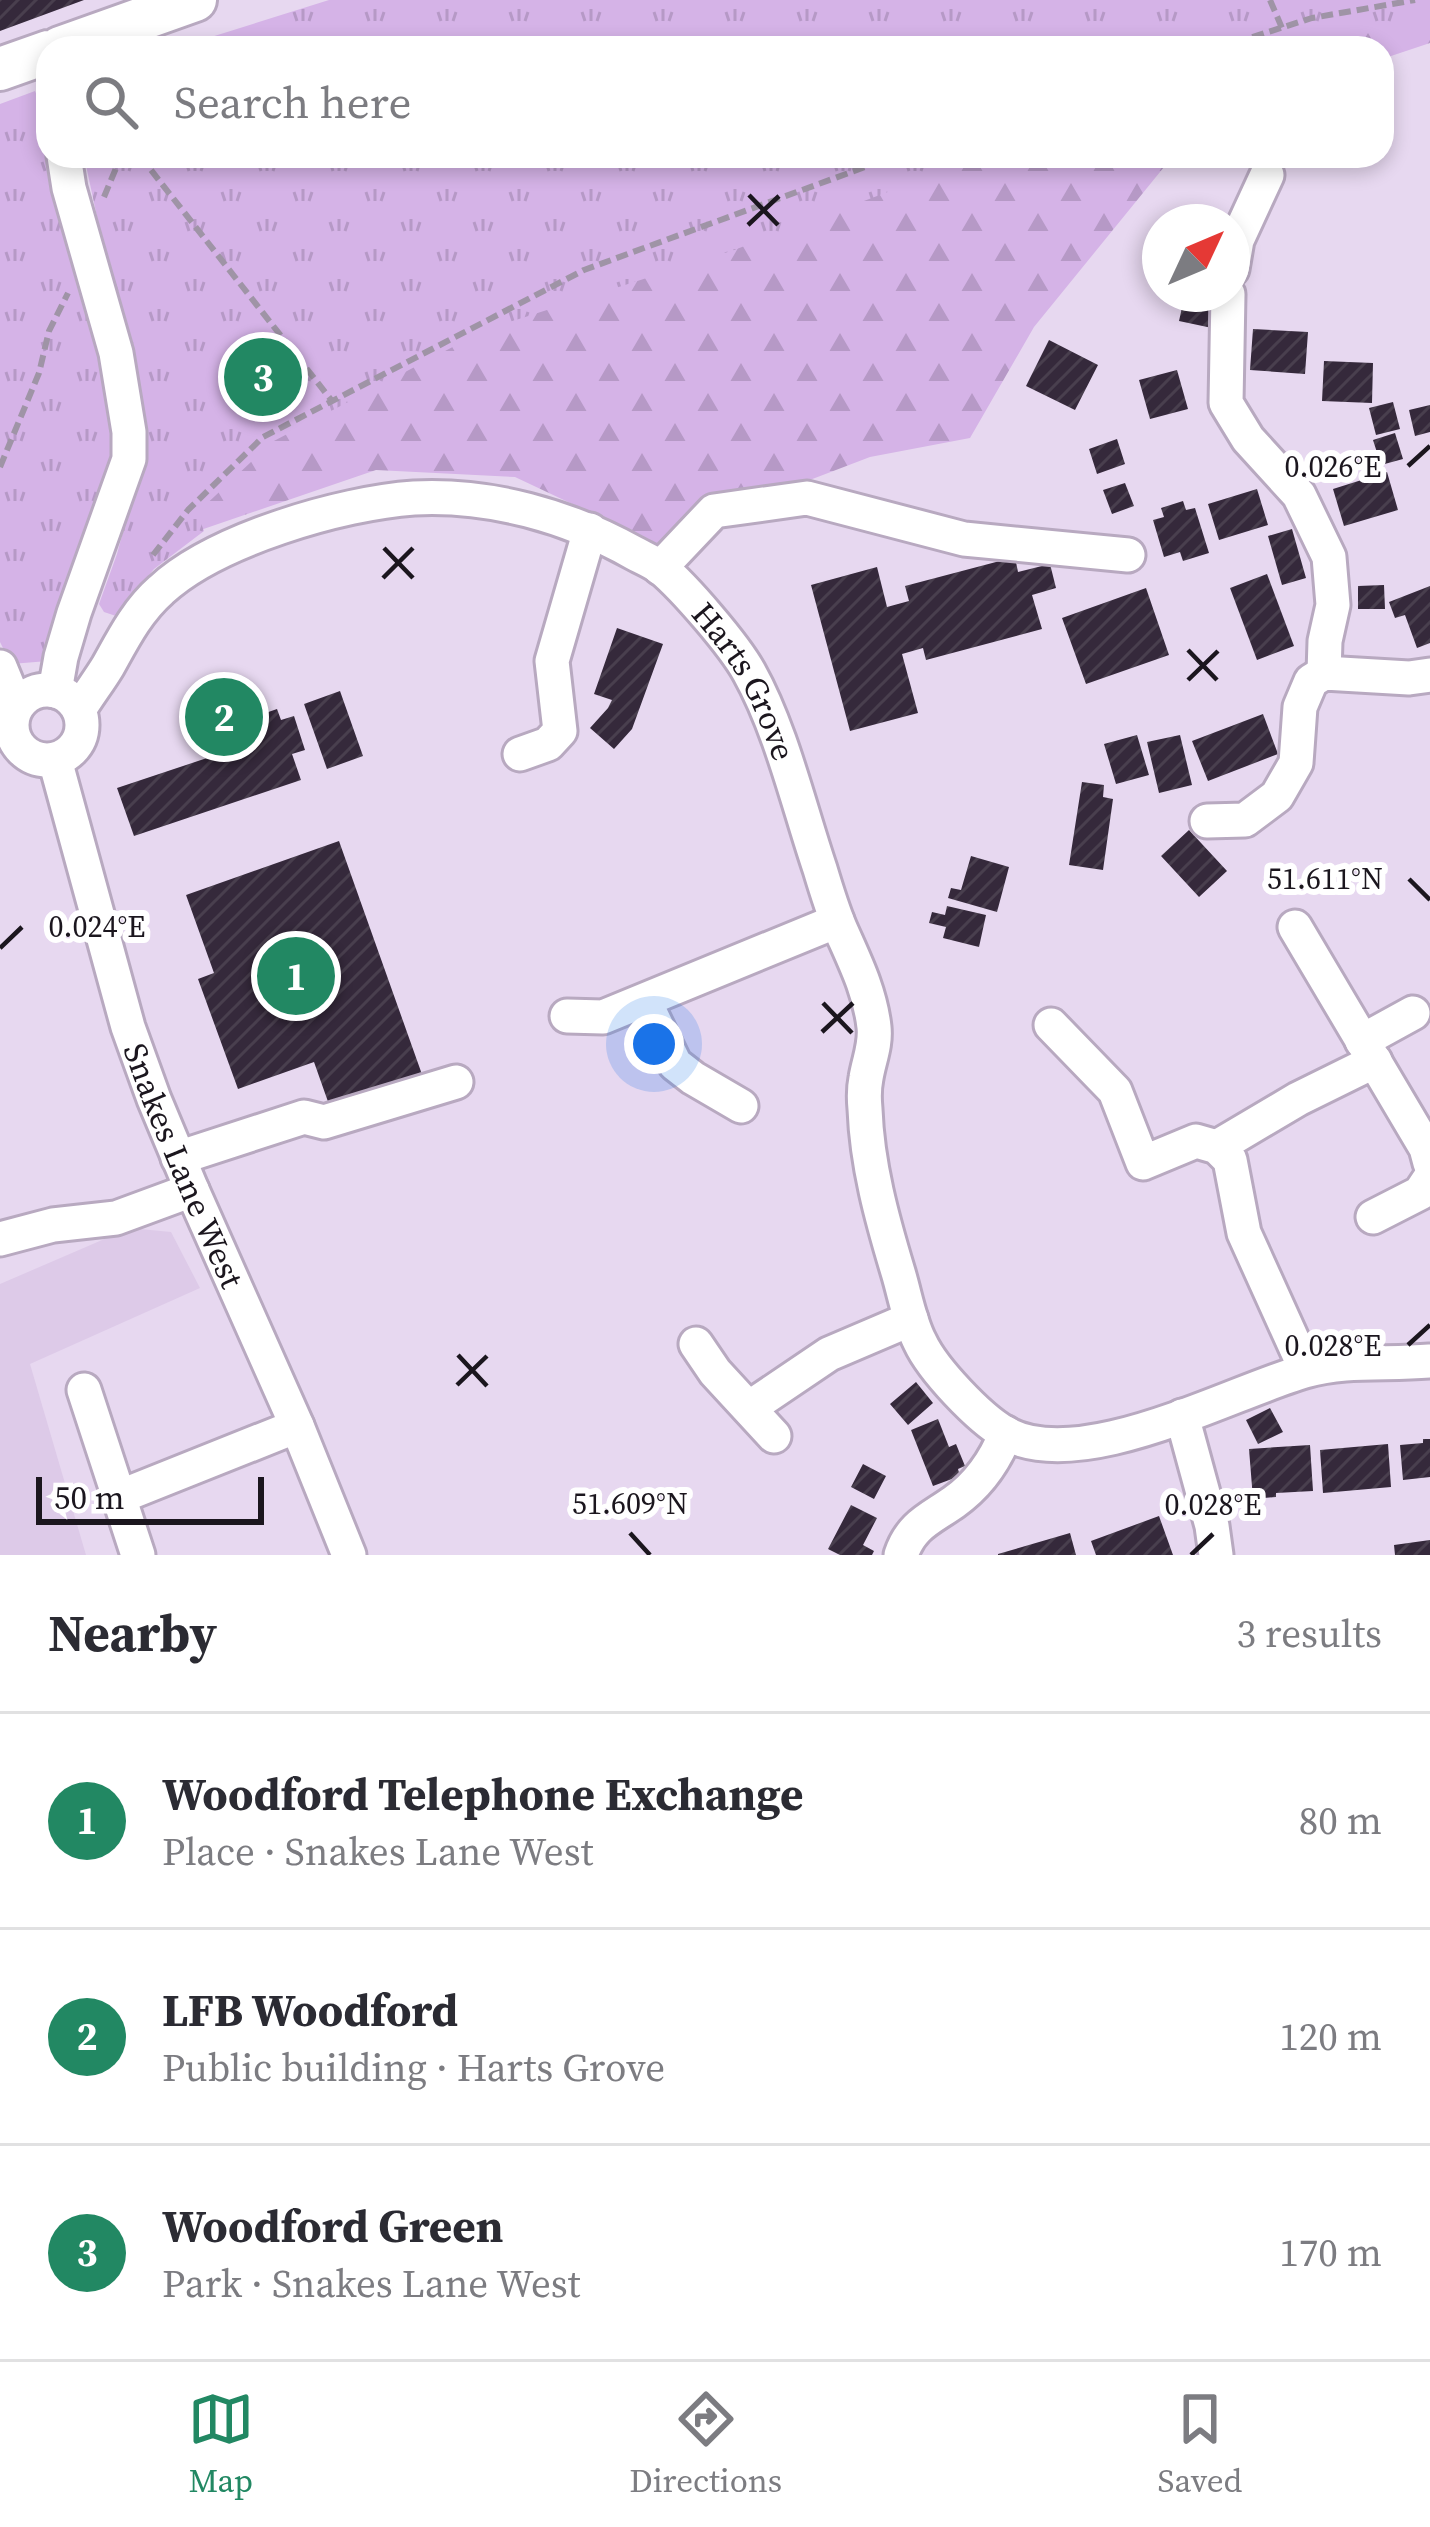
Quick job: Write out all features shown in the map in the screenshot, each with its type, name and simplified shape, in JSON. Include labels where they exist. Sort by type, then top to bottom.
[{"type":"main road","points":[[94,36],[195,0]]},
{"type":"main road","points":[[0,69],[36,57]]},
{"type":"street","points":[[66,168],[116,353],[130,431],[129,459],[61,657],[67,701],[82,728],[78,741],[55,760],[38,759],[8,746],[16,706],[31,694],[44,690],[67,701]]},
{"type":"street","points":[[1250,213],[1268,175]]},
{"type":"street","points":[[1228,312],[1226,403],[1248,439],[1299,495],[1329,557],[1333,605],[1324,673]]},
{"type":"street","name":"Harts Grove","points":[[67,701],[106,670],[123,634],[160,590],[214,554],[291,524],[392,500],[443,496],[514,506],[590,530],[660,568],[748,670],[768,715],[837,921],[866,988],[875,1031],[866,1076],[866,1144],[911,1319],[921,1345],[944,1378],[1006,1433],[1034,1443],[1068,1446],[1102,1441],[1182,1416],[1306,1370],[1370,1361],[1430,1361]]},
{"type":"street","points":[[660,568],[714,511],[807,498],[964,539],[1128,555]]},
{"type":"street","points":[[520,754],[548,744],[560,731],[552,661],[590,530]]},
{"type":"street","points":[[74,614],[123,634]]},
{"type":"street","points":[[0,667],[16,706]]},
{"type":"street","points":[[1207,821],[1245,820],[1276,796],[1296,763],[1300,707],[1311,681],[1324,673],[1430,675]]},
{"type":"street","name":"Snakes Lane West","points":[[55,760],[128,1027],[178,1157],[349,1555]]},
{"type":"street","points":[[567,1016],[603,1017],[837,921]]},
{"type":"street","points":[[1295,927],[1426,1148],[1430,1163]]},
{"type":"street","points":[[645,1002],[675,1064],[741,1106]]},
{"type":"street","points":[[1217,1147],[1298,1099],[1413,1013]]},
{"type":"street","points":[[1051,1024],[1115,1091],[1143,1163],[1196,1141],[1217,1147],[1230,1160],[1244,1233],[1306,1370]]},
{"type":"street","points":[[178,1157],[304,1117],[324,1122],[456,1082]]},
{"type":"street","points":[[1373,1217],[1420,1193],[1430,1178]]},
{"type":"street","points":[[0,1239],[52,1225],[116,1218],[192,1190]]},
{"type":"street","points":[[749,1408],[829,1354],[911,1319]]},
{"type":"street","points":[[696,1344],[715,1372],[774,1436]]},
{"type":"street","points":[[84,1390],[138,1555]]},
{"type":"street","points":[[1182,1416],[1216,1555]]},
{"type":"street","points":[[119,1497],[297,1426]]},
{"type":"street","points":[[901,1555],[920,1523],[981,1478],[1006,1433]]},
{"type":"path","points":[[1270,0],[1282,28]]},
{"type":"path","points":[[1256,36],[1312,18],[1415,0]]},
{"type":"path","points":[[149,168],[332,401]]},
{"type":"path","points":[[98,547],[144,566],[188,510],[262,437],[584,270],[862,168]]},
{"type":"path","points":[[0,467],[39,373],[49,331],[80,268],[86,241]]},
{"type":"shaded area","points":[[130,1228],[171,1232],[200,1288],[30,1364],[86,1555],[0,1555],[0,1284]]},
{"type":"green space","points":[[329,0],[1430,0],[1430,24],[1370,26],[1339,36],[214,36]]},
{"type":"green space","points":[[1430,0],[1430,43],[1394,55],[1394,36],[1159,36]]},
{"type":"green space","points":[[36,93],[36,168],[51,168],[112,402],[114,436],[109,470],[48,661],[11,664],[0,642],[0,104]]},
{"type":"green space","points":[[87,168],[951,168],[734,250],[485,330],[272,442],[197,513],[204,531],[154,569],[116,616],[104,612],[99,604],[146,446]]},
{"type":"green space","points":[[779,168],[1163,168],[1034,327],[970,438],[870,457],[755,501],[663,558],[602,518],[515,477],[376,470],[151,547],[163,454]]},
{"type":"building","points":[[0,0],[84,0],[0,31]]},
{"type":"building","points":[[1181,312],[1215,312],[1212,328],[1179,321]]},
{"type":"building","points":[[1253,329],[1308,332],[1305,374],[1250,370]]},
{"type":"building","points":[[1049,340],[1098,365],[1075,410],[1026,386]]},
{"type":"building","points":[[1324,361],[1373,363],[1372,403],[1322,401]]},
{"type":"building","points":[[1177,370],[1188,409],[1150,419],[1139,380]]},
{"type":"building","points":[[1393,402],[1400,429],[1376,435],[1369,408]]},
{"type":"building","points":[[1430,405],[1430,432],[1415,436],[1409,410]]},
{"type":"building","points":[[1395,433],[1403,459],[1381,465],[1373,440]]},
{"type":"building","points":[[1117,439],[1125,464],[1097,474],[1089,449]]},
{"type":"building","points":[[1387,472],[1398,510],[1344,526],[1333,489]]},
{"type":"building","points":[[1125,483],[1134,506],[1112,514],[1103,490]]},
{"type":"building","points":[[1257,489],[1268,525],[1219,540],[1208,504]]},
{"type":"building","points":[[1183,501],[1186,510],[1195,508],[1209,553],[1183,561],[1180,552],[1164,557],[1153,520],[1164,517],[1161,508]]},
{"type":"building","points":[[1292,529],[1306,578],[1282,585],[1268,536]]},
{"type":"building","points":[[1015,557],[1018,572],[1050,564],[1056,588],[1032,595],[1042,629],[926,660],[923,648],[902,654],[918,713],[850,731],[811,585],[877,567],[887,607],[909,601],[905,586]]},
{"type":"building","points":[[1267,574],[1294,646],[1257,660],[1230,588]]},
{"type":"building","points":[[1384,585],[1385,609],[1358,609],[1358,586]]},
{"type":"building","points":[[1430,586],[1430,643],[1417,648],[1405,615],[1395,618],[1389,602]]},
{"type":"building","points":[[1146,588],[1169,655],[1086,684],[1062,618]]},
{"type":"building","points":[[617,628],[663,644],[632,729],[614,749],[590,728],[612,700],[594,694]]},
{"type":"building","points":[[340,691],[363,756],[327,769],[304,704]]},
{"type":"building","points":[[277,709],[281,720],[294,716],[305,750],[292,754],[301,780],[134,836],[117,788],[249,744],[242,721]]},
{"type":"building","points":[[1263,714],[1278,754],[1208,781],[1192,741]]},
{"type":"building","points":[[1137,735],[1149,775],[1116,784],[1104,744]]},
{"type":"building","points":[[1180,735],[1192,785],[1159,793],[1147,742]]},
{"type":"building","points":[[1082,782],[1104,785],[1103,797],[1113,799],[1103,870],[1069,865]]},
{"type":"building","points":[[1189,830],[1227,871],[1199,897],[1161,856]]},
{"type":"building","points":[[339,841],[424,1080],[332,1113],[314,1062],[238,1089],[198,979],[214,973],[186,895]]},
{"type":"building","points":[[971,856],[1009,867],[997,912],[948,898],[951,888],[961,890]]},
{"type":"building","points":[[947,906],[986,915],[979,947],[943,938],[946,927],[929,923],[932,912],[945,915]]},
{"type":"building","points":[[916,1382],[933,1403],[908,1425],[890,1404]]},
{"type":"building","points":[[1270,1408],[1283,1432],[1258,1444],[1246,1420]]},
{"type":"building","points":[[938,1419],[949,1447],[956,1444],[965,1466],[958,1469],[960,1476],[933,1486],[911,1430]]},
{"type":"building","points":[[1430,1439],[1430,1477],[1403,1480],[1400,1445],[1423,1443]]},
{"type":"building","points":[[1388,1444],[1391,1487],[1323,1493],[1320,1450]]},
{"type":"building","points":[[1310,1445],[1313,1491],[1253,1499],[1249,1449]]},
{"type":"building","points":[[863,1464],[886,1476],[874,1499],[851,1487]]},
{"type":"building","points":[[851,1505],[877,1518],[863,1545],[874,1551],[872,1555],[840,1555],[828,1549]]},
{"type":"building","points":[[1159,1516],[1173,1555],[1096,1555],[1091,1541]]},
{"type":"building","points":[[1070,1533],[1076,1555],[998,1555],[998,1554]]},
{"type":"building","points":[[1430,1540],[1430,1555],[1395,1555],[1394,1545]]},
{"type":"place","name":"Woodford Green","points":[[263,377]]},
{"type":"place","name":"LFB Woodford","points":[[224,717]]},
{"type":"place","name":"Woodford Telephone Exchange","points":[[296,976]]}]
